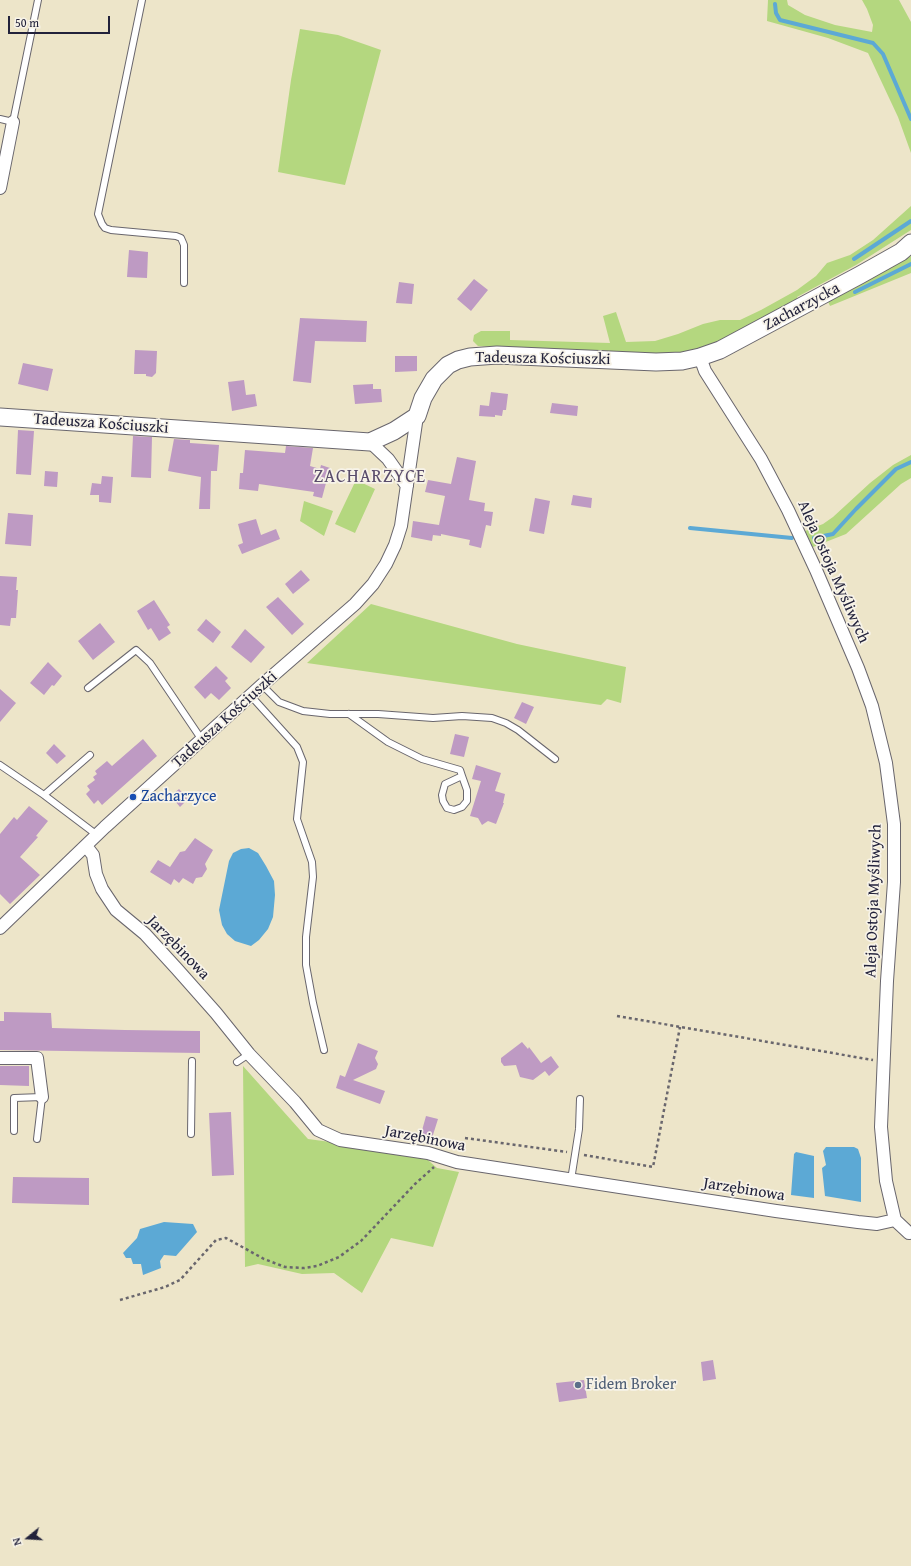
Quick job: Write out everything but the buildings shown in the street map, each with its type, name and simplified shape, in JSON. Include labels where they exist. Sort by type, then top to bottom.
[{"type":"street","points":[[0,188],[13,122]]},
{"type":"street","name":"Zacharzycka","points":[[700,357],[720,350],[854,279],[908,248]]},
{"type":"street","name":"Tadeusza Kościuszki","points":[[0,928],[86,846],[262,685],[355,604],[373,584],[386,564],[395,545],[401,526],[417,416],[423,398],[434,379],[448,365],[470,357],[497,355],[656,362],[682,361],[700,357]]},
{"type":"street","name":"Aleja Ostoja Myśliwych","points":[[700,357],[705,371],[761,459],[807,549],[858,668],[872,706],[886,763],[894,824],[894,882],[880,1128],[886,1181],[895,1220]]},
{"type":"street","points":[[407,486],[388,459],[370,442],[417,416]]},
{"type":"street","name":"Tadeusza Kościuszki","points":[[0,417],[370,442]]},
{"type":"street","name":"Jarzębinowa","points":[[86,846],[93,855],[96,874],[102,889],[116,910],[150,940],[216,1012],[249,1054],[295,1102],[318,1130],[340,1140],[428,1153],[456,1162],[571,1180],[858,1222],[877,1224],[895,1220]]},
{"type":"street","points":[[0,1058],[37,1058],[42,1097]]},
{"type":"street","points":[[895,1220],[910,1237]]},
{"type":"lane","points":[[0,119],[13,122],[38,0]]},
{"type":"lane","points":[[142,0],[98,214],[105,228],[111,230],[176,236],[181,238],[184,245],[184,283]]},
{"type":"lane","points":[[88,688],[136,650],[150,663],[202,740]]},
{"type":"lane","points":[[262,685],[279,702],[303,711],[433,718],[462,716],[492,718],[506,723],[518,730],[555,759]]},
{"type":"lane","points":[[251,696],[297,747],[302,762],[297,819],[312,862],[313,877],[306,937],[306,965],[324,1050]]},
{"type":"lane","points":[[349,714],[388,742],[422,759],[460,770],[467,790],[467,801],[462,808],[454,810],[447,808],[443,801],[442,795],[445,784],[462,776]]},
{"type":"lane","points":[[44,795],[90,755]]},
{"type":"lane","points":[[0,765],[98,835]]},
{"type":"lane","points":[[237,1062],[249,1054]]},
{"type":"lane","points":[[191,1134],[192,1061]]},
{"type":"lane","points":[[14,1131],[14,1098],[42,1097],[37,1139]]},
{"type":"lane","points":[[571,1180],[579,1129],[580,1099]]},
{"type":"path","points":[[617,1016],[883,1062]]},
{"type":"path","points":[[465,1138],[653,1167],[680,1027]]},
{"type":"path","points":[[120,1300],[165,1287],[180,1280],[216,1240],[226,1238],[264,1259],[285,1267],[304,1268],[317,1266],[339,1257],[362,1241],[415,1184],[445,1158]]},
{"type":"green space","points":[[768,0],[787,0],[788,5],[805,15],[835,25],[872,32],[873,25],[862,0],[899,0],[911,22],[911,153],[898,117],[868,53],[828,38],[767,21]]},
{"type":"green space","points":[[300,29],[338,35],[381,50],[345,185],[278,172]]},
{"type":"green space","points":[[911,206],[911,230],[856,265],[797,297],[799,301],[731,338],[694,352],[660,355],[610,351],[494,347],[478,346],[473,341],[474,335],[481,331],[510,331],[510,340],[610,343],[603,316],[616,312],[626,342],[655,341],[703,324],[720,320],[740,320],[797,290],[816,276],[827,263],[850,255],[873,240]]},
{"type":"green space","points":[[911,256],[911,273],[830,306],[827,299]]},
{"type":"green space","points":[[911,455],[911,478],[901,484],[846,534],[813,547],[805,531],[823,524],[833,517],[870,483],[893,465]]},
{"type":"green space","points":[[356,480],[375,489],[355,533],[335,524]]},
{"type":"green space","points":[[304,501],[333,511],[324,536],[300,521]]},
{"type":"green space","points":[[371,604],[517,644],[626,667],[621,703],[607,699],[601,705],[307,663]]},
{"type":"green space","points":[[243,1066],[308,1139],[421,1154],[437,1168],[459,1172],[433,1247],[391,1238],[362,1293],[334,1273],[302,1274],[258,1264],[245,1267]]},
{"type":"water","points":[[249,848],[258,853],[266,866],[274,881],[275,895],[273,917],[268,929],[259,940],[251,946],[235,941],[227,934],[222,925],[219,910],[229,861],[233,853],[241,849]]},
{"type":"water","points":[[826,1147],[854,1147],[858,1149],[861,1158],[861,1202],[825,1196],[822,1168],[826,1165],[823,1151]]},
{"type":"water","points":[[796,1152],[814,1156],[814,1198],[791,1195],[794,1154]]},
{"type":"water","points":[[164,1222],[193,1224],[197,1232],[176,1256],[164,1255],[160,1261],[161,1268],[143,1275],[141,1264],[133,1264],[131,1258],[126,1258],[123,1253],[137,1238],[140,1229]]},
{"type":"waterway","points":[[775,4],[776,13],[780,20],[873,43],[883,54],[911,119]]},
{"type":"waterway","points":[[854,259],[911,221]]},
{"type":"waterway","points":[[855,292],[911,264]]},
{"type":"waterway","points":[[814,538],[833,534],[896,469],[911,462]]},
{"type":"waterway","points":[[690,528],[792,538]]},
{"type":"place","name":"Zacharzyce","points":[[133,797]]},
{"type":"place","name":"Fidem Broker","points":[[578,1385]]},
{"type":"district","name":"ZACHARZYCE","points":[[370,477]]}]
